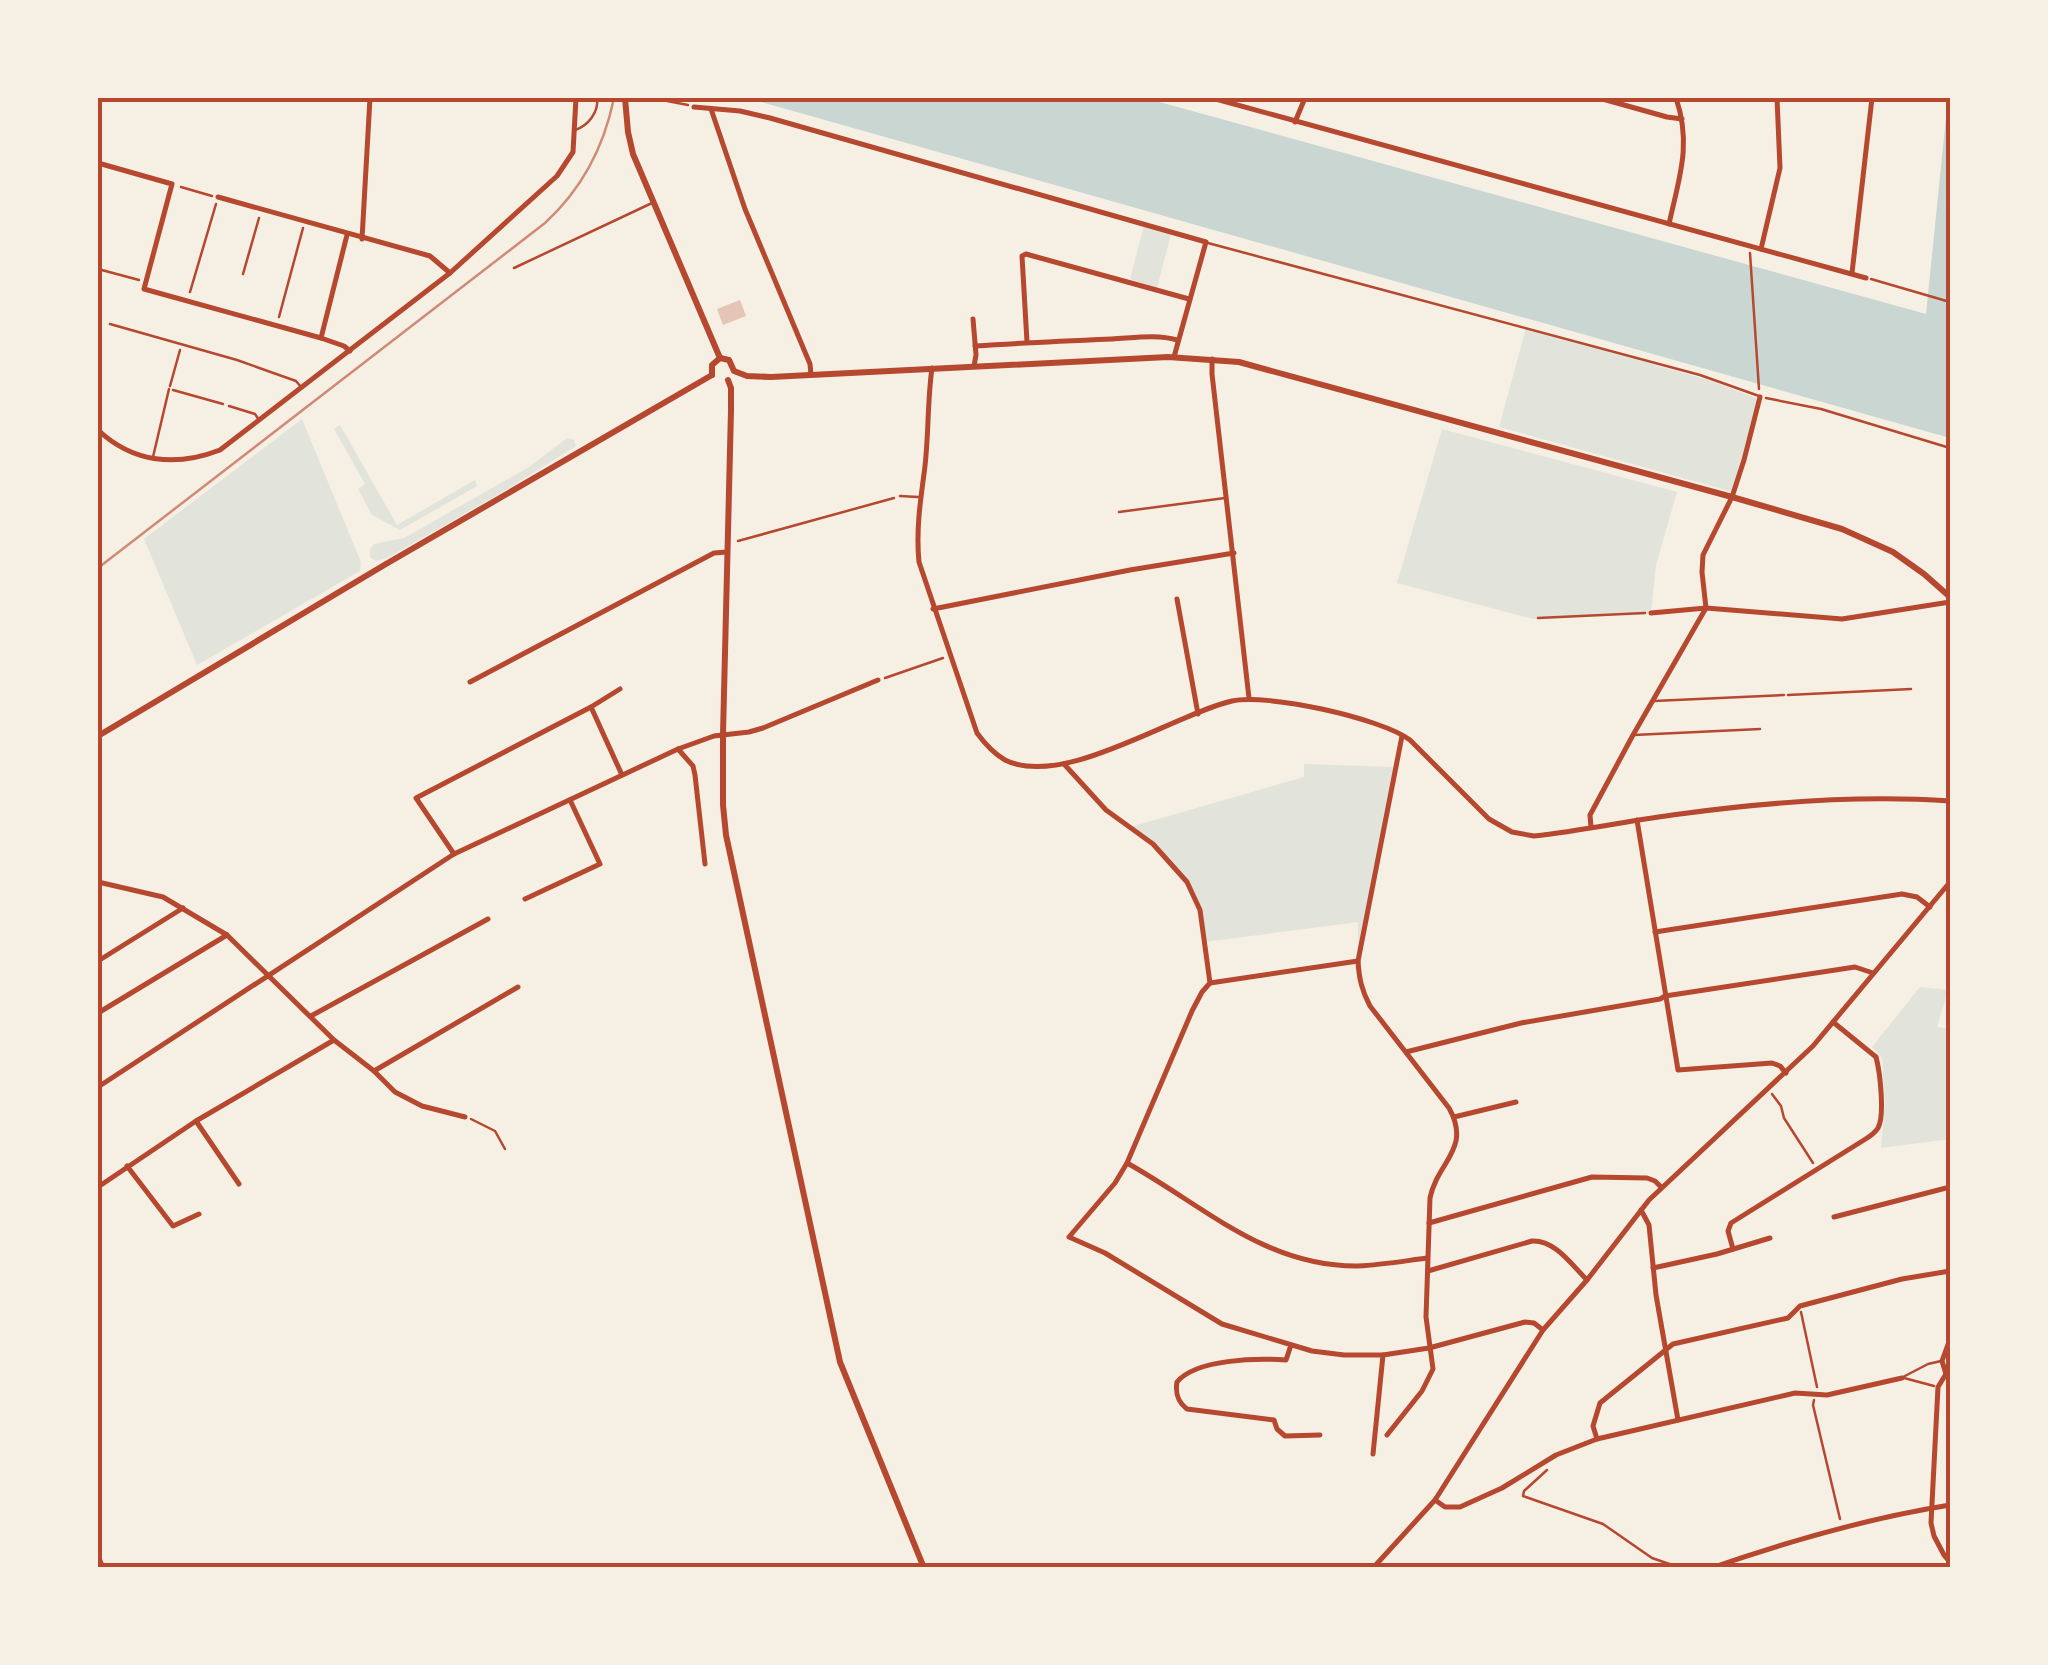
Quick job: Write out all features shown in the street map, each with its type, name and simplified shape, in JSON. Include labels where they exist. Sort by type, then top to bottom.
[{"type":"main road","points":[[625,98],[630,145],[720,358]]},
{"type":"main road","points":[[734,371],[756,377],[1174,356],[1239,362],[1842,529],[1872,541],[1912,565],[1950,600]]},
{"type":"main road","points":[[720,358],[729,360],[734,371]]},
{"type":"main road","points":[[712,376],[712,365],[720,358]]},
{"type":"main road","points":[[712,376],[728,380],[734,371]]},
{"type":"main road","points":[[98,736],[712,376]]},
{"type":"main road","points":[[728,380],[731,410],[723,734],[726,834],[840,1362],[924,1568]]},
{"type":"street","points":[[362,239],[370,98]]},
{"type":"street","points":[[98,430],[132,454],[153,458],[182,461],[220,450],[450,273],[563,169],[572,152],[576,98]]},
{"type":"street","points":[[1212,98],[1866,278]]},
{"type":"street","points":[[1295,122],[1305,98]]},
{"type":"street","points":[[1599,98],[1682,119]]},
{"type":"street","points":[[1669,224],[1685,153],[1676,98]]},
{"type":"street","points":[[1761,249],[1780,168],[1777,98]]},
{"type":"street","points":[[1851,274],[1872,98]]},
{"type":"street","points":[[694,107],[740,111],[825,133],[1206,242],[1174,356]]},
{"type":"street","points":[[711,108],[744,209],[810,364],[811,375]]},
{"type":"street","points":[[98,163],[172,184],[144,289],[321,338],[350,351]]},
{"type":"street","points":[[218,198],[430,256],[450,273]]},
{"type":"street","points":[[321,338],[347,235]]},
{"type":"street","points":[[1027,342],[1022,256],[1026,254],[1189,299]]},
{"type":"street","points":[[972,319],[974,366]]},
{"type":"street","points":[[976,346],[1168,337],[1178,340]]},
{"type":"street","points":[[1212,359],[1250,698]]},
{"type":"street","points":[[932,368],[920,496],[919,562],[977,733],[1004,760],[1045,768],[1064,764],[1222,704],[1250,698],[1362,718],[1402,734],[1489,818],[1512,832],[1534,836],[1684,813],[1842,800],[1950,801]]},
{"type":"street","points":[[1591,828],[1590,815],[1706,608],[1703,556],[1732,497],[1760,396]]},
{"type":"street","points":[[470,682],[727,548]]},
{"type":"street","points":[[933,609],[1234,553]]},
{"type":"street","points":[[1177,599],[1198,714]]},
{"type":"street","points":[[1651,613],[1706,608],[1842,619],[1950,600]]},
{"type":"street","points":[[98,1088],[454,854],[678,748],[723,734],[762,728],[878,680]]},
{"type":"street","points":[[454,854],[416,798],[620,689]]},
{"type":"street","points":[[591,707],[622,776]]},
{"type":"street","points":[[1388,1435],[1434,1369],[1426,1317],[1430,1192],[1457,1142],[1454,1118],[1370,1006],[1361,988],[1358,962],[1402,734]]},
{"type":"street","points":[[678,748],[696,775],[705,864]]},
{"type":"street","points":[[1064,764],[1106,810],[1153,844],[1188,882],[1200,910],[1210,984]]},
{"type":"street","points":[[525,900],[600,864],[570,800]]},
{"type":"street","points":[[1637,820],[1678,1070],[1772,1063],[1786,1073]]},
{"type":"street","points":[[98,882],[164,898],[228,936],[334,1040],[374,1070],[395,1092],[422,1106],[466,1117]]},
{"type":"street","points":[[1374,1568],[1435,1500],[1542,1330],[1642,1210],[1786,1073],[1950,882]]},
{"type":"street","points":[[1655,932],[1902,894],[1930,906]]},
{"type":"street","points":[[98,962],[183,908]]},
{"type":"street","points":[[311,1016],[488,919]]},
{"type":"street","points":[[98,1012],[228,936]]},
{"type":"street","points":[[1358,962],[1210,984],[1192,1011],[1127,1164],[1070,1238],[1105,1253],[1222,1324],[1290,1346],[1344,1355],[1383,1355],[1429,1348],[1525,1322],[1542,1330]]},
{"type":"street","points":[[1406,1052],[1518,1024],[1665,996],[1856,968],[1873,973]]},
{"type":"street","points":[[374,1070],[518,987]]},
{"type":"street","points":[[1733,1249],[1728,1231],[1731,1223],[1879,1126],[1876,1057],[1833,1022]]},
{"type":"street","points":[[98,1186],[196,1121],[334,1040]]},
{"type":"street","points":[[1454,1118],[1516,1102]]},
{"type":"street","points":[[196,1121],[239,1184]]},
{"type":"street","points":[[1127,1164],[1238,1234],[1288,1254],[1359,1266],[1427,1258]]},
{"type":"street","points":[[127,1166],[172,1226],[199,1214]]},
{"type":"street","points":[[1429,1223],[1592,1177],[1647,1178],[1662,1187]]},
{"type":"street","points":[[1834,1217],[1950,1187]]},
{"type":"street","points":[[1642,1210],[1649,1225],[1678,1420]]},
{"type":"street","points":[[1653,1268],[1770,1238]]},
{"type":"street","points":[[1428,1271],[1542,1240],[1586,1280]]},
{"type":"street","points":[[1596,1440],[1593,1426],[1600,1403],[1673,1344],[1788,1318],[1800,1306],[1950,1271]]},
{"type":"street","points":[[1950,1339],[1942,1360],[1948,1374],[1938,1387],[1931,1508],[1934,1536],[1950,1562]]},
{"type":"street","points":[[1290,1346],[1286,1360],[1255,1358],[1187,1372],[1176,1382],[1177,1396],[1187,1410],[1274,1420],[1285,1436],[1320,1435]]},
{"type":"street","points":[[1373,1454],[1383,1355]]},
{"type":"street","points":[[1435,1500],[1445,1508],[1460,1507],[1556,1456],[1596,1440],[1795,1393],[1815,1396],[1902,1378]]},
{"type":"street","points":[[1711,1568],[1825,1533],[1950,1505]]},
{"type":"street","points":[[98,1556],[103,1568]]},
{"type":"lane","points":[[574,130],[582,128],[594,115],[597,98]]},
{"type":"lane","points":[[514,268],[654,202]]},
{"type":"lane","points":[[1206,242],[1700,375],[1760,396]]},
{"type":"lane","points":[[110,324],[237,360],[296,381],[302,388]]},
{"type":"lane","points":[[153,458],[169,390]]},
{"type":"lane","points":[[230,406],[254,414],[260,421]]},
{"type":"lane","points":[[900,496],[920,496]]},
{"type":"lane","points":[[1119,512],[1227,498]]},
{"type":"lane","points":[[1653,702],[1784,695]]},
{"type":"lane","points":[[1632,735],[1760,729]]},
{"type":"lane","points":[[1902,1378],[1942,1360]]},
{"type":"lane","points":[[1902,1378],[1938,1387]]},
{"type":"path","points":[[650,98],[694,107]]},
{"type":"path","points":[[172,184],[218,198],[190,294]]},
{"type":"path","points":[[242,274],[262,209]]},
{"type":"path","points":[[278,318],[305,222]]},
{"type":"path","points":[[1751,260],[1759,387]]},
{"type":"path","points":[[98,268],[145,282]]},
{"type":"path","points":[[1866,278],[1950,302]]},
{"type":"path","points":[[181,345],[169,390],[230,406]]},
{"type":"path","points":[[1760,396],[1821,409],[1950,448]]},
{"type":"path","points":[[727,548],[900,496]]},
{"type":"path","points":[[1538,618],[1651,613]]},
{"type":"path","points":[[878,680],[949,656]]},
{"type":"path","points":[[1784,695],[1911,689]]},
{"type":"path","points":[[1768,1089],[1817,1169]]},
{"type":"path","points":[[466,1117],[495,1131],[505,1149]]},
{"type":"path","points":[[1800,1306],[1818,1385],[1814,1404],[1841,1522]]},
{"type":"path","points":[[1548,1465],[1523,1496],[1603,1524],[1652,1558],[1681,1568]]},
{"type":"shaded area","points":[[747,98],[1145,98],[1926,314],[1950,98],[1950,438]]},
{"type":"shaded area","points":[[1144,226],[1171,234],[1157,288],[1130,279]]},
{"type":"shaded area","points":[[1526,328],[1708,380],[1761,400],[1733,492],[1499,427]]},
{"type":"shaded area","points":[[302,419],[361,562],[360,571],[197,665],[144,539]]},
{"type":"shaded area","points":[[340,425],[397,525],[475,480],[477,486],[400,530],[372,515],[358,489],[365,484],[334,429]]},
{"type":"shaded area","points":[[1442,429],[1677,492],[1656,565],[1651,613],[1533,619],[1397,583]]},
{"type":"shaded area","points":[[567,438],[574,440],[576,446],[499,494],[387,558],[376,561],[370,557],[374,544],[404,538],[529,467]]},
{"type":"shaded area","points":[[1304,764],[1396,767],[1358,961],[1358,922],[1205,942],[1200,911],[1189,886],[1162,853],[1130,827],[1304,777]]},
{"type":"shaded area","points":[[1920,987],[1948,990],[1937,1027],[1950,1029],[1950,1139],[1881,1148],[1885,1102],[1882,1058],[1872,1047]]},
{"type":"building","points":[[740,300],[746,316],[723,325],[717,309]]},
{"type":"railway","points":[[98,568],[545,223],[590,166],[614,98]]}]
